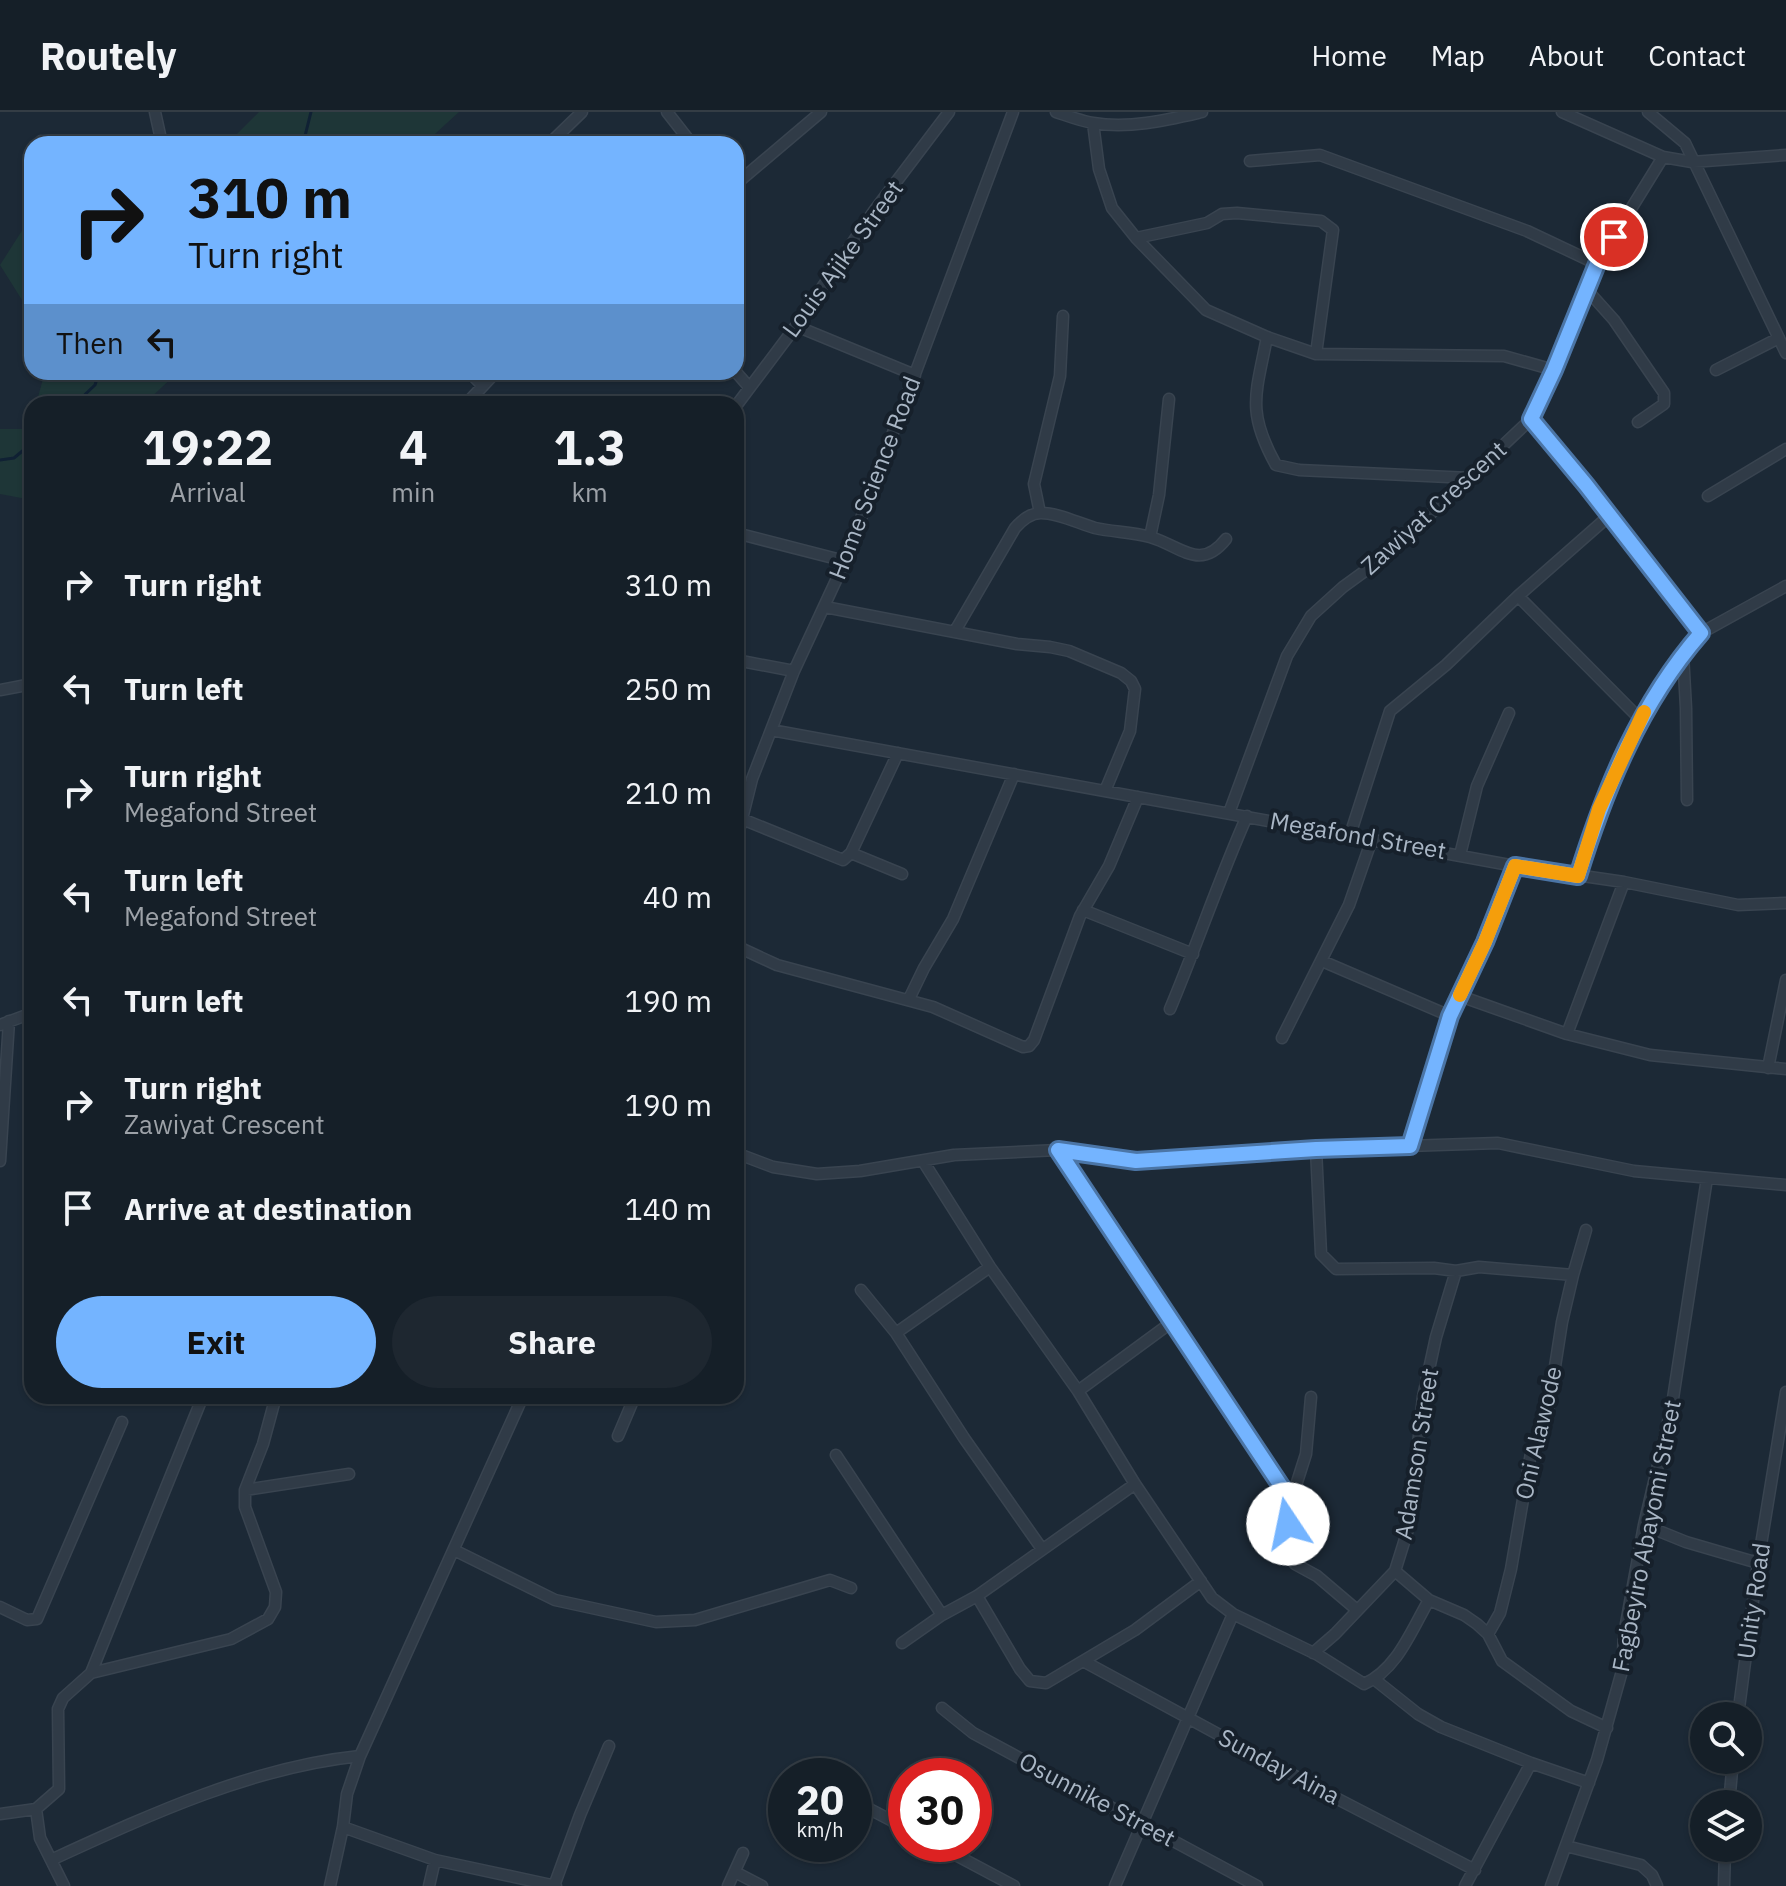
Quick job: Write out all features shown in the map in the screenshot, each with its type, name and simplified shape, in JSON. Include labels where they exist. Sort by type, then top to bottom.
[{"type":"street","points":[[155,112],[160,136]]},
{"type":"street","points":[[557,136],[582,112]]},
{"type":"street","points":[[667,112],[686,136]]},
{"type":"street","points":[[744,177],[821,112]]},
{"type":"street","name":"Louis Ajike Street","points":[[743,396],[796,326],[874,211],[949,112]]},
{"type":"street","name":"Home Science Road","points":[[744,811],[752,779],[794,671],[845,561],[1013,112]]},
{"type":"street","points":[[1056,112],[1093,123],[1202,112]]},
{"type":"street","points":[[1562,112],[1663,157],[1692,162],[1786,155]]},
{"type":"street","points":[[1648,112],[1685,143],[1786,353]]},
{"type":"street","points":[[1093,123],[1099,169],[1112,208],[1136,238],[1206,310],[1267,337],[1316,354],[1504,356],[1554,370]]},
{"type":"street","points":[[1250,161],[1320,155],[1527,231],[1597,264]]},
{"type":"street","name":"Zawiyat Crescent","points":[[1229,813],[1287,656],[1311,616],[1343,587],[1387,555],[1531,419],[1597,264],[1663,157]]},
{"type":"street","points":[[1136,238],[1207,223],[1222,214],[1321,221],[1333,230],[1316,354]]},
{"type":"street","points":[[1588,291],[1614,320],[1664,393],[1664,404],[1638,422]]},
{"type":"street","points":[[1040,513],[1034,484],[1060,376],[1063,316]]},
{"type":"street","points":[[796,326],[915,375]]},
{"type":"street","points":[[1267,337],[1254,403],[1261,438],[1276,465],[1299,470],[1470,478]]},
{"type":"street","points":[[1716,370],[1779,338]]},
{"type":"street","points":[[477,380],[482,385]]},
{"type":"street","points":[[473,396],[487,380]]},
{"type":"street","points":[[743,380],[749,387]]},
{"type":"street","points":[[1150,537],[1159,495],[1169,399]]},
{"type":"street","points":[[1531,419],[1701,633]]},
{"type":"street","points":[[1708,496],[1786,449]]},
{"type":"street","points":[[955,631],[1015,528],[1025,518],[1040,513],[1110,531],[1150,537],[1181,551],[1204,556],[1216,551],[1226,539]]},
{"type":"street","points":[[1350,835],[1390,711],[1446,665],[1609,516]]},
{"type":"street","points":[[744,535],[845,561]]},
{"type":"street","points":[[1578,876],[1599,809],[1640,719],[1683,654],[1701,633],[1786,586]]},
{"type":"street","points":[[1518,596],[1640,719]]},
{"type":"street","points":[[825,607],[1069,651],[1121,673],[1135,689],[1130,731],[1105,791]]},
{"type":"street","points":[[1683,654],[1687,800]]},
{"type":"street","points":[[744,662],[794,671]]},
{"type":"street","points":[[0,690],[24,686]]},
{"type":"street","points":[[1460,855],[1477,786],[1509,713]]},
{"type":"street","name":"Megafond Street","points":[[771,730],[1738,905],[1786,903]]},
{"type":"street","points":[[744,820],[843,860],[851,853],[898,753]]},
{"type":"street","points":[[909,999],[953,919],[1014,774]]},
{"type":"street","points":[[744,950],[777,965],[933,1007],[1023,1047],[1029,1046],[1034,1040],[1083,910],[1109,866],[1138,797]]},
{"type":"street","points":[[1170,1009],[1247,816]]},
{"type":"street","points":[[1282,1038],[1349,905],[1372,839]]},
{"type":"street","points":[[851,853],[902,874]]},
{"type":"street","points":[[1410,1146],[1450,1016],[1485,942],[1515,866]]},
{"type":"street","points":[[1567,1034],[1624,882]]},
{"type":"street","points":[[1083,910],[1193,954]]},
{"type":"street","points":[[1322,961],[1450,1016]]},
{"type":"street","points":[[1768,1068],[1786,980]]},
{"type":"street","points":[[1460,996],[1567,1034],[1650,1055],[1786,1069]]},
{"type":"street","points":[[0,1161],[4,1023],[24,1016]]},
{"type":"street","points":[[744,1156],[773,1167],[817,1174],[954,1155],[1058,1150],[1136,1161],[1316,1149],[1498,1143],[1634,1171],[1786,1185]]},
{"type":"street","points":[[1316,1149],[1321,1254],[1336,1269],[1434,1268],[1456,1271],[1479,1267],[1573,1275]]},
{"type":"street","points":[[1058,1150],[1291,1501]]},
{"type":"street","points":[[923,1161],[990,1267],[1078,1391],[1135,1484],[1212,1598],[1233,1614],[1313,1653],[1364,1684],[1374,1679],[1400,1652],[1429,1600]]},
{"type":"street","name":"Fagbeyiro Abayomi Street","points":[[1551,1886],[1589,1783],[1622,1671],[1624,1635],[1644,1525],[1672,1405],[1707,1178]]},
{"type":"street","name":"Oni Alawode","points":[[1488,1634],[1500,1613],[1511,1569],[1531,1453],[1546,1424],[1573,1275],[1586,1230]]},
{"type":"street","points":[[896,1333],[990,1267]]},
{"type":"street","name":"Adamson Street","points":[[1313,1653],[1395,1571],[1410,1523],[1423,1397],[1436,1337],[1456,1271]]},
{"type":"street","points":[[861,1290],[896,1333],[1042,1549]]},
{"type":"street","points":[[1078,1391],[1172,1322]]},
{"type":"street","name":"Unity Road","points":[[1740,1702],[1758,1563],[1786,1392]]},
{"type":"street","points":[[1311,1397],[1306,1454],[1291,1501],[1285,1546],[1288,1556],[1357,1610]]},
{"type":"street","points":[[0,1814],[36,1809],[59,1789],[58,1709],[63,1698],[91,1673],[200,1404]]},
{"type":"street","points":[[91,1673],[231,1639],[268,1619],[275,1607],[276,1592],[245,1507],[245,1490],[263,1444],[274,1404]]},
{"type":"street","points":[[330,1886],[347,1794],[360,1756],[519,1404]]},
{"type":"street","points":[[618,1436],[632,1404]]},
{"type":"street","points":[[0,1607],[27,1620],[37,1619],[122,1422]]},
{"type":"street","points":[[836,1455],[942,1615]]},
{"type":"street","points":[[245,1490],[349,1474]]},
{"type":"street","points":[[902,1643],[942,1615],[977,1596],[1135,1484]]},
{"type":"street","points":[[1644,1525],[1686,1542],[1758,1563]]},
{"type":"street","points":[[454,1550],[555,1600],[656,1622],[695,1620],[830,1580],[851,1588]]},
{"type":"street","points":[[1395,1571],[1429,1600],[1464,1615],[1488,1634],[1502,1661],[1571,1711],[1607,1728]]},
{"type":"street","points":[[977,1596],[1030,1681],[1046,1683],[1135,1630],[1201,1581]]},
{"type":"street","points":[[1115,1886],[1233,1614]]},
{"type":"street","name":"Sunday Aina","points":[[1085,1662],[1475,1870]]},
{"type":"street","points":[[1374,1679],[1418,1714],[1441,1727],[1589,1783]]},
{"type":"street","name":"Osunnike Street","points":[[942,1708],[973,1733],[1257,1886]]},
{"type":"street","points":[[343,1827],[435,1860],[554,1886],[609,1746]]},
{"type":"street","points":[[51,1860],[156,1812],[207,1794],[328,1759],[360,1756]]},
{"type":"street","points":[[1465,1886],[1531,1763]]},
{"type":"street","points":[[36,1809],[40,1838],[64,1886]]},
{"type":"street","points":[[1566,1846],[1641,1865],[1652,1875],[1657,1886]]},
{"type":"street","points":[[728,1886],[743,1853]]},
{"type":"street","points":[[429,1886],[435,1860]]},
{"type":"street","points":[[969,1862],[1014,1886]]},
{"type":"street","points":[[1724,1886],[1725,1862]]},
{"type":"street","points":[[735,1872],[762,1886]]},
{"type":"green space","points":[[259,112],[459,112],[433,136],[235,136]]},
{"type":"green space","points":[[24,228],[24,303],[0,265]]},
{"type":"green space","points":[[43,380],[170,380],[152,396],[38,396]]},
{"type":"green space","points":[[0,429],[24,429],[24,498],[0,494]]},
{"type":"waterway","points":[[305,136],[311,112]]},
{"type":"waterway","points":[[83,396],[97,380]]},
{"type":"waterway","points":[[0,460],[14,458],[24,450]]},
{"type":"slow traffic","points":[[1460,995],[1515,866],[1578,876],[1599,809],[1644,712]]},
{"type":"route","points":[[1288,1524],[1291,1501],[1058,1150],[1136,1161],[1410,1146],[1450,1016],[1485,942],[1515,866],[1578,876],[1599,809],[1640,719],[1683,654],[1701,633],[1531,419],[1597,264],[1614,237]]}]
